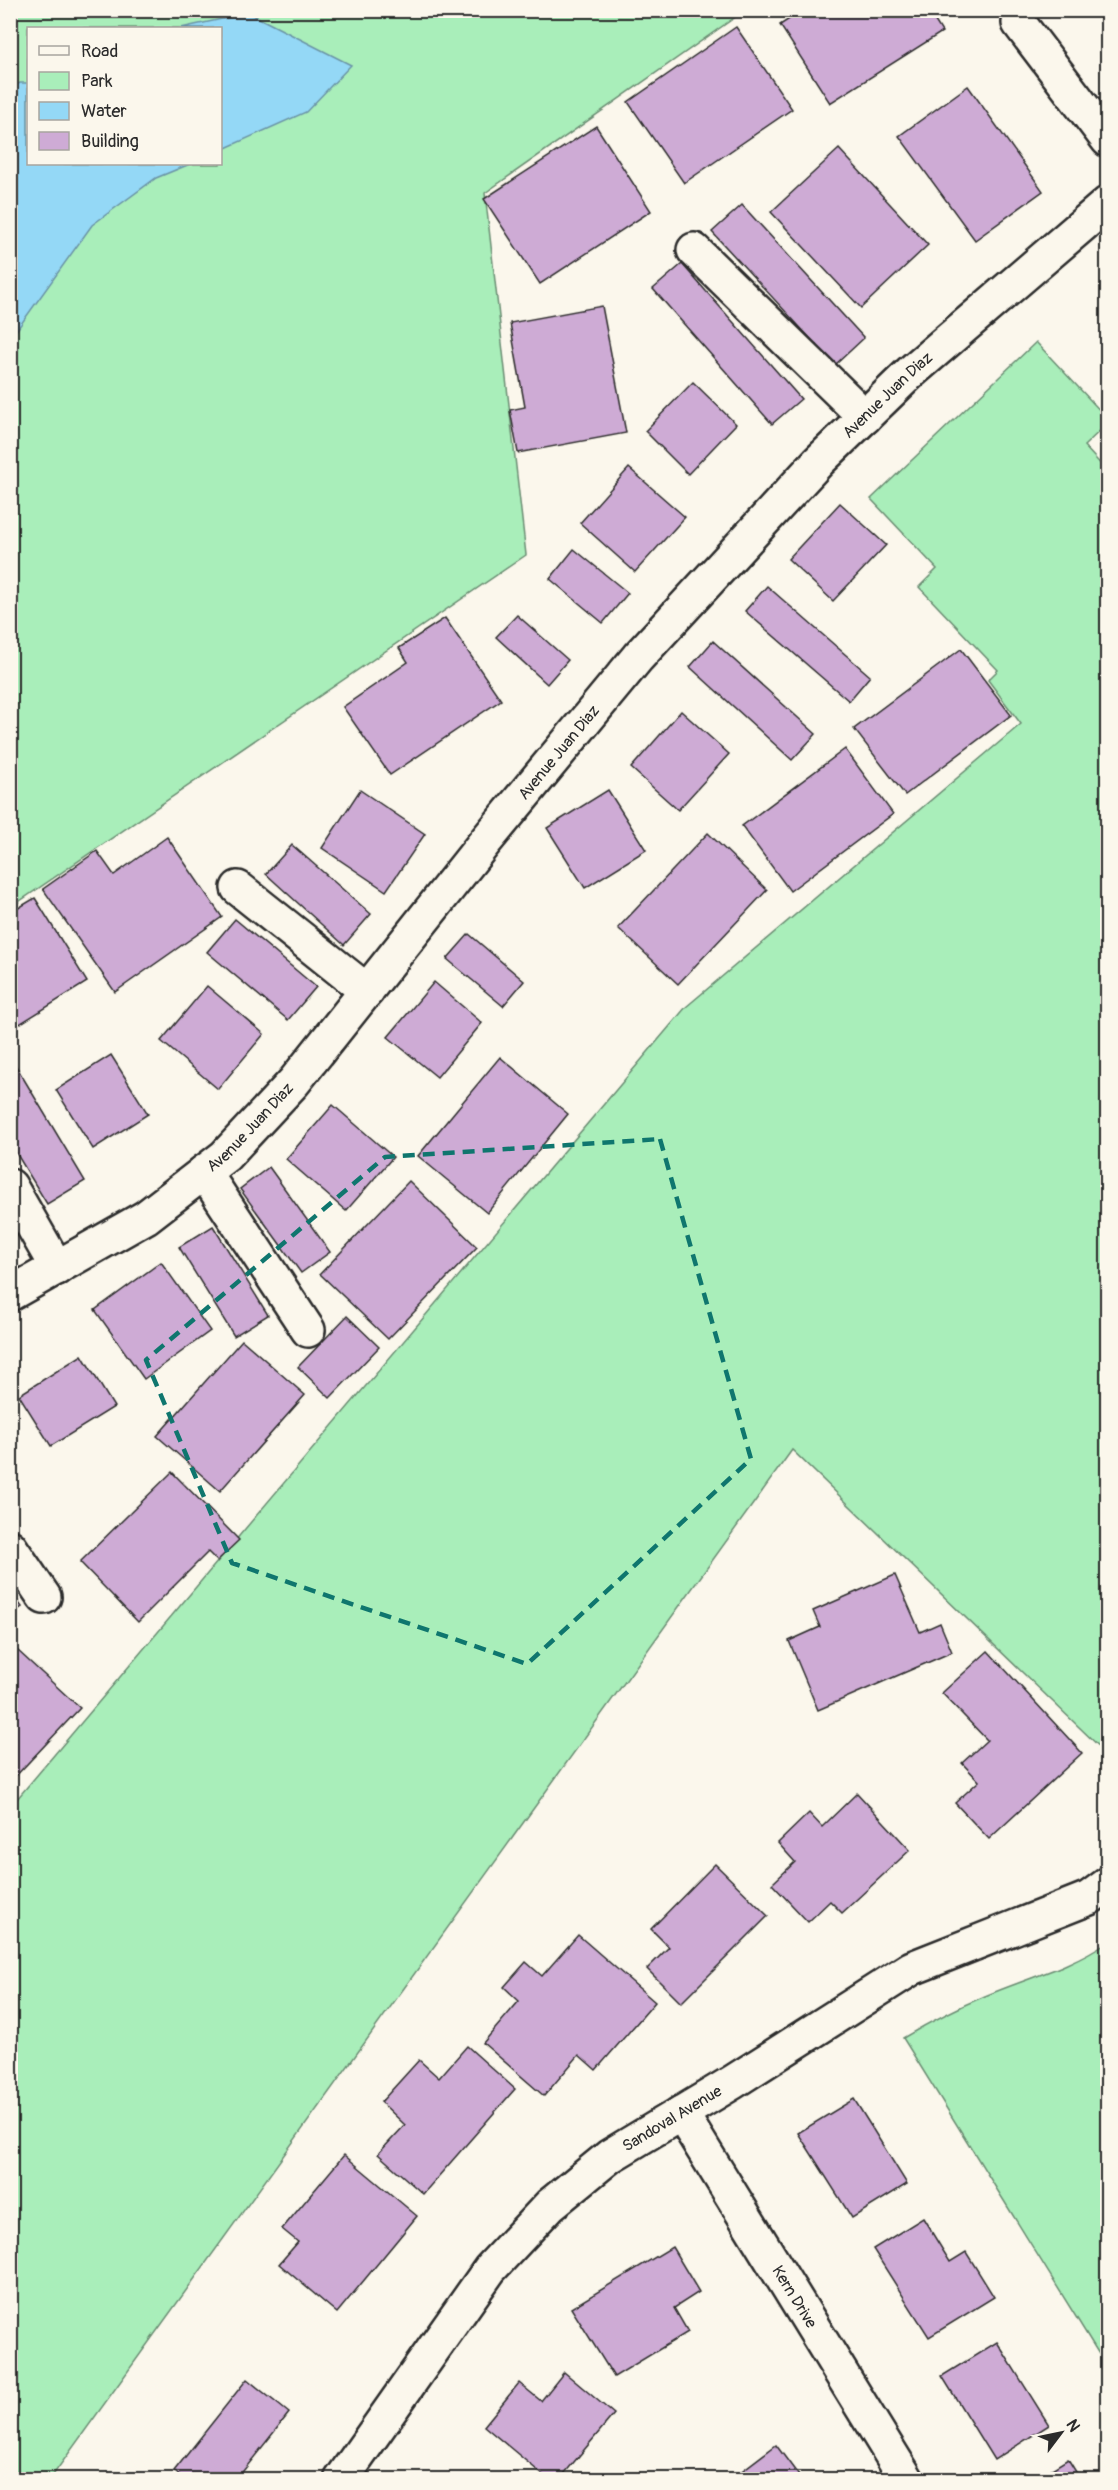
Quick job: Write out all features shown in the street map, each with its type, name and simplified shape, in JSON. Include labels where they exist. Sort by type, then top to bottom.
[{"type":"street","points":[[1019,23],[1107,140]]},
{"type":"street","name":"Avenue Juan Diaz","points":[[10,1294],[146,1216],[225,1156],[294,1082],[485,842],[638,657],[819,461],[974,317],[1107,203]]},
{"type":"street","points":[[694,250],[865,417]]},
{"type":"street","points":[[238,888],[368,991]]},
{"type":"street","points":[[204,1172],[308,1330]]},
{"type":"street","points":[[10,1186],[57,1268]]},
{"type":"street","points":[[10,1547],[44,1597]]},
{"type":"street","name":"Sandoval Avenue","points":[[340,2480],[490,2269],[550,2205],[610,2156],[733,2082],[912,1968],[1089,1898],[1107,1884]]},
{"type":"street","name":"Kern Drive","points":[[681,2113],[907,2480]]},
{"type":"highlighted area","points":[[660,1139],[751,1459],[527,1664],[232,1563],[146,1360],[385,1157]]},
{"type":"green space","points":[[11,11],[744,11],[485,193],[526,555],[11,907]]},
{"type":"green space","points":[[1036,342],[1107,418],[1107,424],[1084,446],[1108,472],[1107,1754],[792,1450],[52,2479],[11,2480],[11,1806],[686,1007],[1021,724],[988,680],[998,670],[919,587],[937,569],[871,499]]},
{"type":"green space","points":[[1107,1942],[1107,2367],[903,2038],[964,2005],[1063,1966]]},
{"type":"water","points":[[249,13],[351,65],[306,112],[222,150],[222,27],[186,27]]},
{"type":"water","points":[[20,83],[27,83],[27,165],[188,165],[156,178],[92,225],[11,338],[10,88]]},
{"type":"building","points":[[803,10],[928,10],[942,32],[830,103],[780,25]]},
{"type":"building","points":[[736,27],[792,109],[684,183],[628,102]]},
{"type":"building","points":[[968,86],[1043,191],[975,240],[899,136]]},
{"type":"building","points":[[596,126],[651,211],[540,284],[484,199]]},
{"type":"building","points":[[839,149],[928,245],[861,308],[771,212]]},
{"type":"building","points":[[742,205],[864,338],[835,365],[712,232]]},
{"type":"building","points":[[682,264],[801,399],[772,424],[653,289]]},
{"type":"building","points":[[602,306],[626,433],[518,453],[510,410],[525,407],[510,323]]},
{"type":"building","points":[[693,382],[736,424],[688,474],[645,431]]},
{"type":"building","points":[[629,468],[685,517],[635,572],[580,523]]},
{"type":"building","points":[[840,503],[886,545],[833,601],[788,559]]},
{"type":"building","points":[[574,549],[628,593],[603,623],[550,579]]},
{"type":"building","points":[[767,586],[870,676],[849,701],[745,611]]},
{"type":"building","points":[[517,615],[568,660],[547,684],[496,637]]},
{"type":"building","points":[[445,618],[501,700],[390,775],[343,707],[408,662],[399,648]]},
{"type":"building","points":[[713,641],[816,734],[792,760],[690,667]]},
{"type":"building","points":[[961,649],[1011,715],[905,795],[854,729]]},
{"type":"building","points":[[681,711],[729,754],[678,810],[631,768]]},
{"type":"building","points":[[845,749],[893,814],[790,891],[742,826]]},
{"type":"building","points":[[360,790],[425,834],[386,891],[322,848]]},
{"type":"building","points":[[608,790],[646,850],[585,888],[547,828]]},
{"type":"building","points":[[708,833],[767,890],[678,984],[618,928]]},
{"type":"building","points":[[167,837],[222,917],[115,992],[43,889],[97,851],[114,875]]},
{"type":"building","points":[[292,845],[371,914],[344,945],[266,874]]},
{"type":"building","points":[[35,898],[87,982],[10,1030],[10,913]]},
{"type":"building","points":[[235,919],[316,987],[288,1020],[207,952]]},
{"type":"building","points":[[469,934],[524,981],[503,1006],[447,959]]},
{"type":"building","points":[[434,982],[482,1023],[437,1077],[388,1037]]},
{"type":"building","points":[[207,986],[264,1034],[218,1089],[161,1041]]},
{"type":"building","points":[[111,1055],[148,1114],[93,1149],[56,1090]]},
{"type":"building","points":[[500,1057],[568,1114],[487,1213],[418,1156]]},
{"type":"building","points":[[16,1066],[85,1181],[47,1204],[10,1143],[10,1070]]},
{"type":"building","points":[[333,1105],[393,1157],[346,1211],[286,1159]]},
{"type":"building","points":[[269,1167],[330,1252],[301,1273],[240,1189]]},
{"type":"building","points":[[409,1181],[477,1247],[388,1339],[320,1274]]},
{"type":"building","points":[[213,1226],[268,1315],[234,1336],[179,1247]]},
{"type":"building","points":[[161,1262],[210,1331],[144,1379],[95,1310]]},
{"type":"building","points":[[347,1316],[379,1347],[330,1398],[298,1367]]},
{"type":"building","points":[[242,1340],[305,1395],[220,1491],[157,1436]]},
{"type":"building","points":[[82,1355],[114,1407],[51,1446],[19,1395]]},
{"type":"building","points":[[172,1472],[239,1540],[217,1561],[208,1552],[138,1622],[80,1562]]},
{"type":"building","points":[[895,1575],[920,1632],[940,1623],[952,1652],[818,1710],[789,1641],[820,1627],[813,1611]]},
{"type":"building","points":[[10,1591],[22,1607],[10,1615]]},
{"type":"building","points":[[17,1650],[80,1708],[10,1782],[10,1657]]},
{"type":"building","points":[[988,1651],[1082,1753],[989,1839],[955,1803],[979,1781],[962,1763],[987,1740],[942,1693]]},
{"type":"building","points":[[857,1793],[910,1850],[842,1913],[830,1901],[808,1922],[772,1884],[795,1862],[778,1843],[809,1813],[822,1827]]},
{"type":"building","points":[[715,1864],[768,1916],[681,2003],[647,1969],[669,1947],[651,1929]]},
{"type":"building","points":[[578,1935],[655,2002],[596,2070],[579,2055],[544,2096],[483,2043],[519,2001],[504,1987],[526,1962],[542,1976]]},
{"type":"building","points":[[467,2046],[515,2089],[423,2194],[378,2154],[405,2125],[381,2102],[419,2060],[439,2078]]},
{"type":"building","points":[[854,2099],[907,2184],[852,2218],[798,2133]]},
{"type":"building","points":[[344,2155],[417,2216],[337,2313],[279,2264],[298,2242],[282,2229]]},
{"type":"building","points":[[923,2218],[950,2262],[966,2252],[994,2297],[929,2337],[873,2249]]},
{"type":"building","points":[[672,2247],[699,2292],[674,2308],[688,2332],[614,2377],[571,2308]]},
{"type":"building","points":[[997,2342],[1049,2425],[994,2460],[942,2376]]},
{"type":"building","points":[[564,2372],[614,2414],[559,2480],[549,2480],[484,2426],[519,2383],[541,2401]]},
{"type":"building","points":[[247,2379],[289,2413],[236,2480],[184,2480],[174,2471]]},
{"type":"building","points":[[776,2445],[802,2480],[730,2480]]},
{"type":"building","points":[[1068,2459],[1081,2480],[1034,2480]]}]
